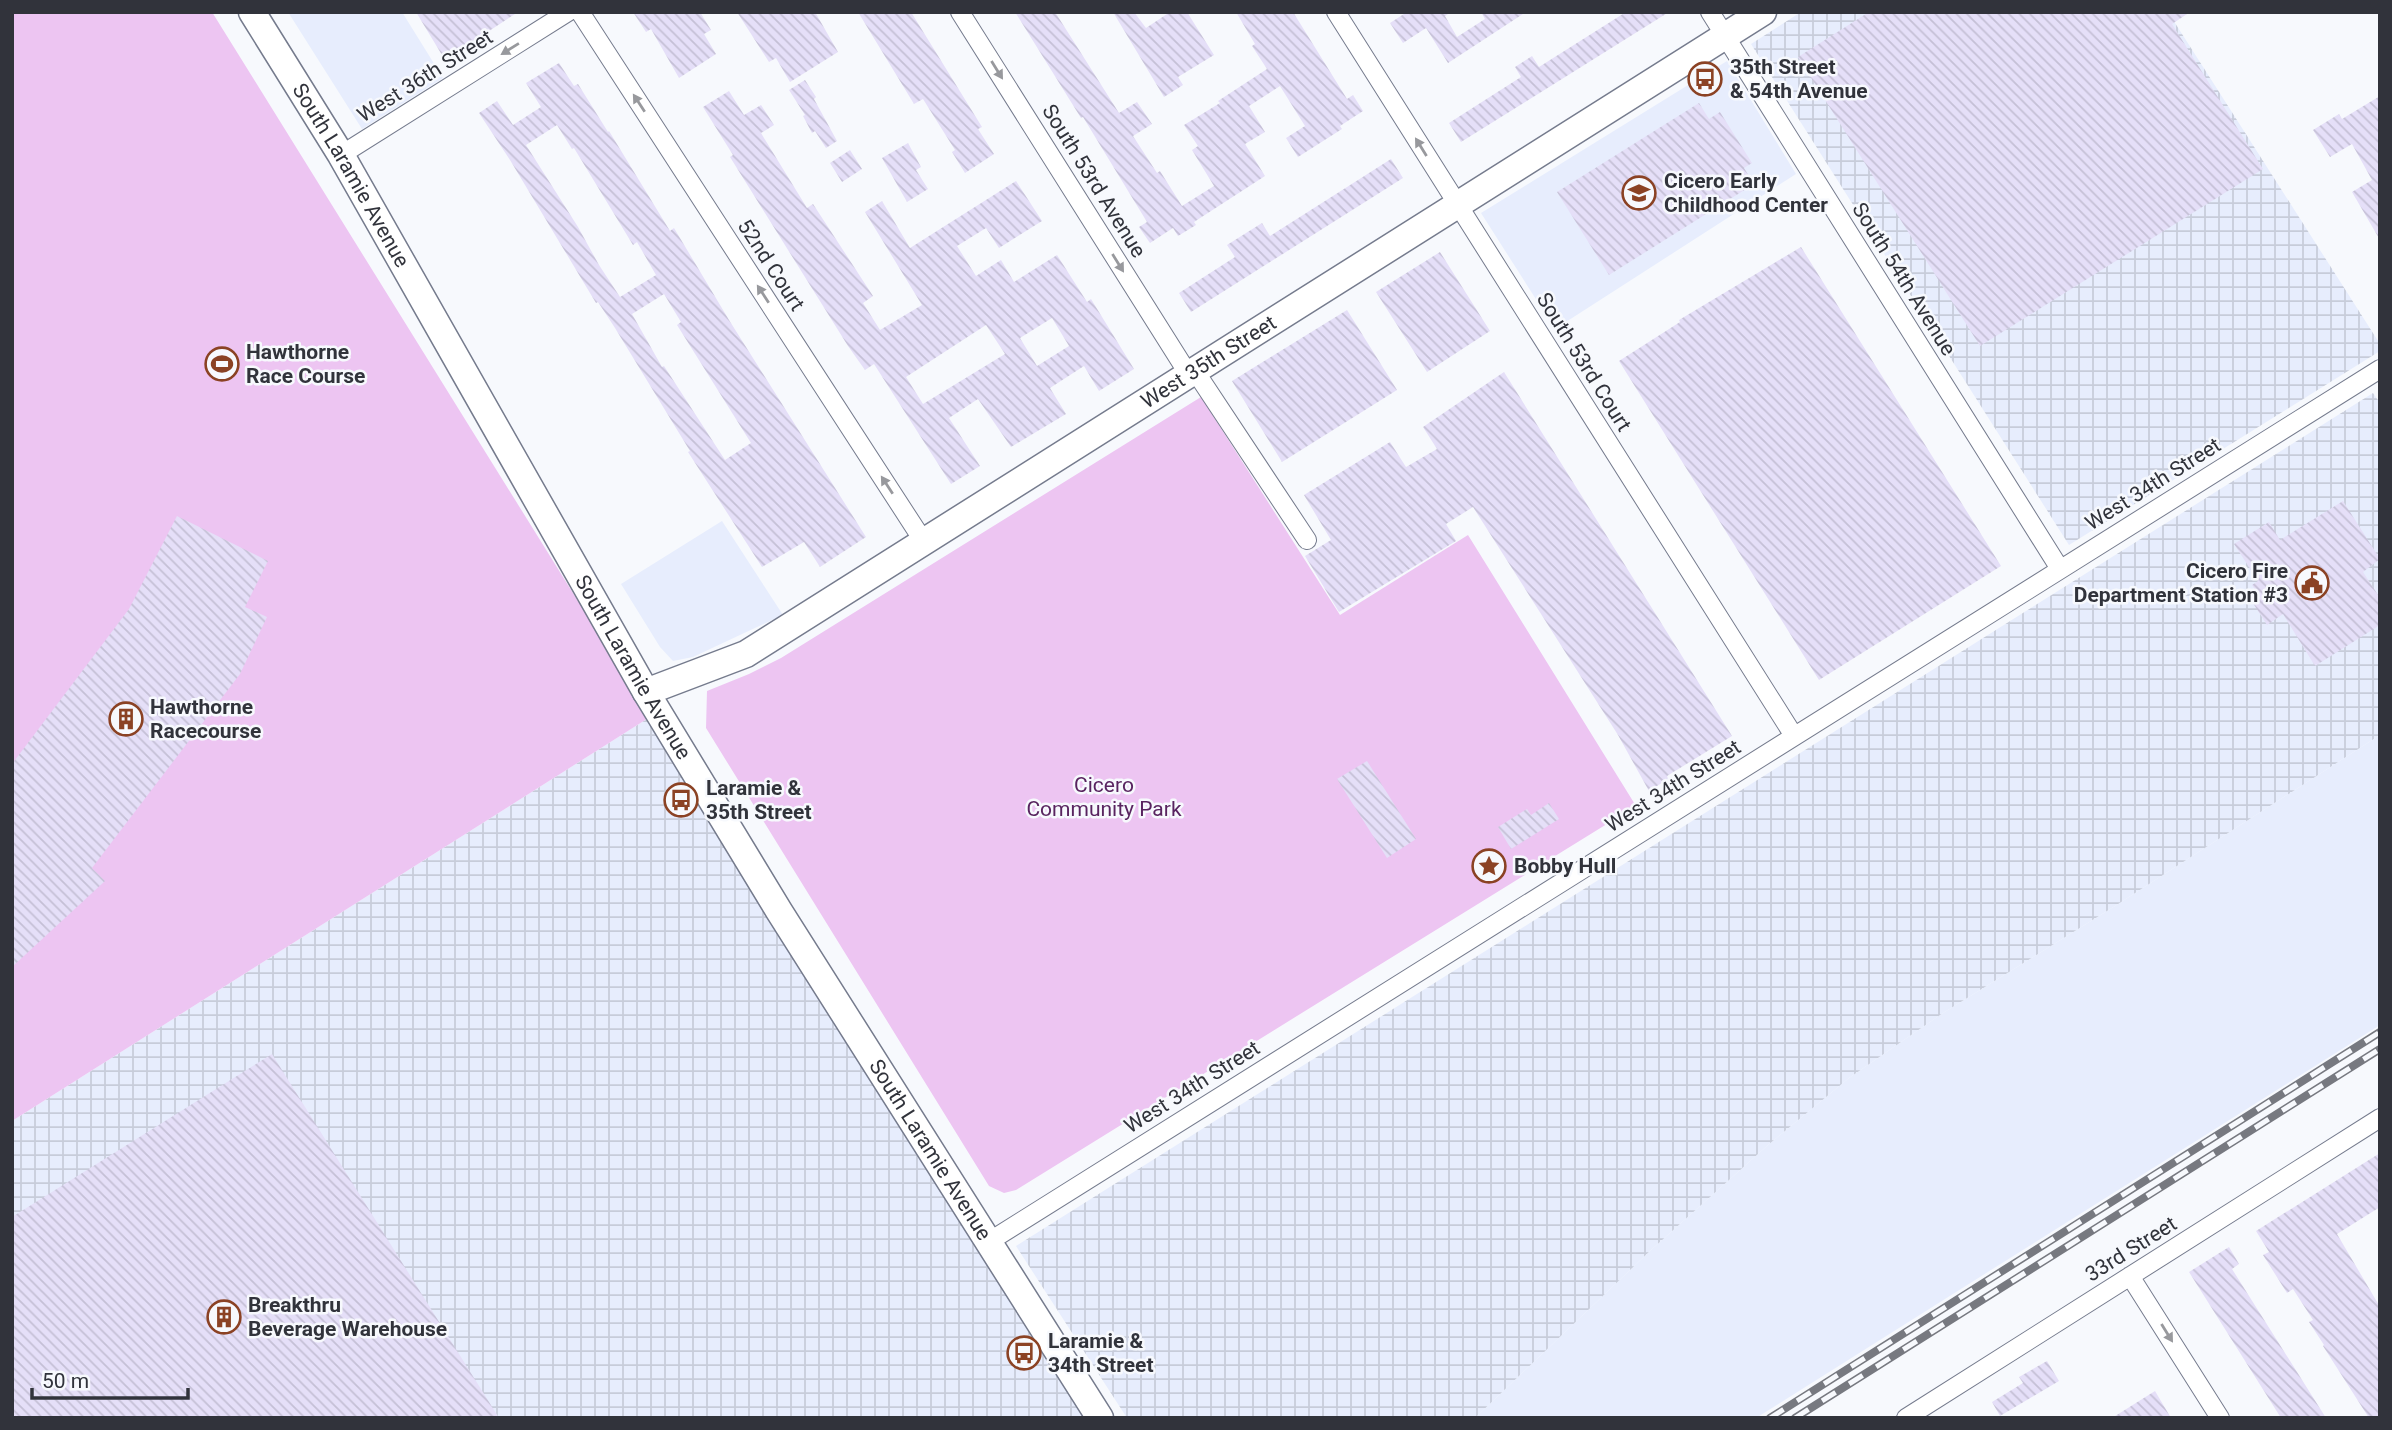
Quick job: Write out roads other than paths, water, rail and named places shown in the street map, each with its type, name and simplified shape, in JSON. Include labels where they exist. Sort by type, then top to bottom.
[{"type":"main road","name":"South Laramie Avenue","points":[[252,12],[341,155],[646,692],[779,911],[1100,1418]]},
{"type":"main road","name":"West 35th Street","points":[[646,692],[746,654],[1763,12]]},
{"type":"street","name":"West 36th Street","points":[[341,155],[568,12]]},
{"type":"street","name":"52nd Court","points":[[580,12],[924,542]]},
{"type":"street","name":"South 53rd Avenue","points":[[960,12],[1192,373],[1307,540]]},
{"type":"street","name":"South 53rd Court","points":[[1336,12],[1794,736]]},
{"type":"street","name":"South 54th Avenue","points":[[1710,12],[2060,569]]},
{"type":"street","name":"West 34th Street","points":[[990,1241],[2380,369]]},
{"type":"street","name":"33rd Street","points":[[1906,1418],[2380,1118]]},
{"type":"street","points":[[2130,1276],[2220,1418]]},
{"type":"railway","points":[[1770,1418],[2380,1032]]},
{"type":"railway","points":[[1795,1418],[2380,1049]]},
{"type":"place","name":"35th Street & 54th Avenue","points":[[1705,79]]},
{"type":"place","name":"Cicero Early Childhood Center","points":[[1639,193]]},
{"type":"place","name":"Hawthorne Race Course","points":[[222,364]]},
{"type":"place","name":"Cicero Fire Department Station #3","points":[[2312,583]]},
{"type":"place","name":"Hawthorne Racecourse","points":[[126,719]]},
{"type":"place","name":"Laramie & 35th Street","points":[[681,800]]},
{"type":"place","name":"Bobby Hull","points":[[1489,866]]},
{"type":"place","name":"Breakthru Beverage Warehouse","points":[[224,1317]]},
{"type":"place","name":"Laramie & 34th Street","points":[[1024,1353]]},
{"type":"park label","name":"Cicero Community Park","points":[[1104,797]]}]
